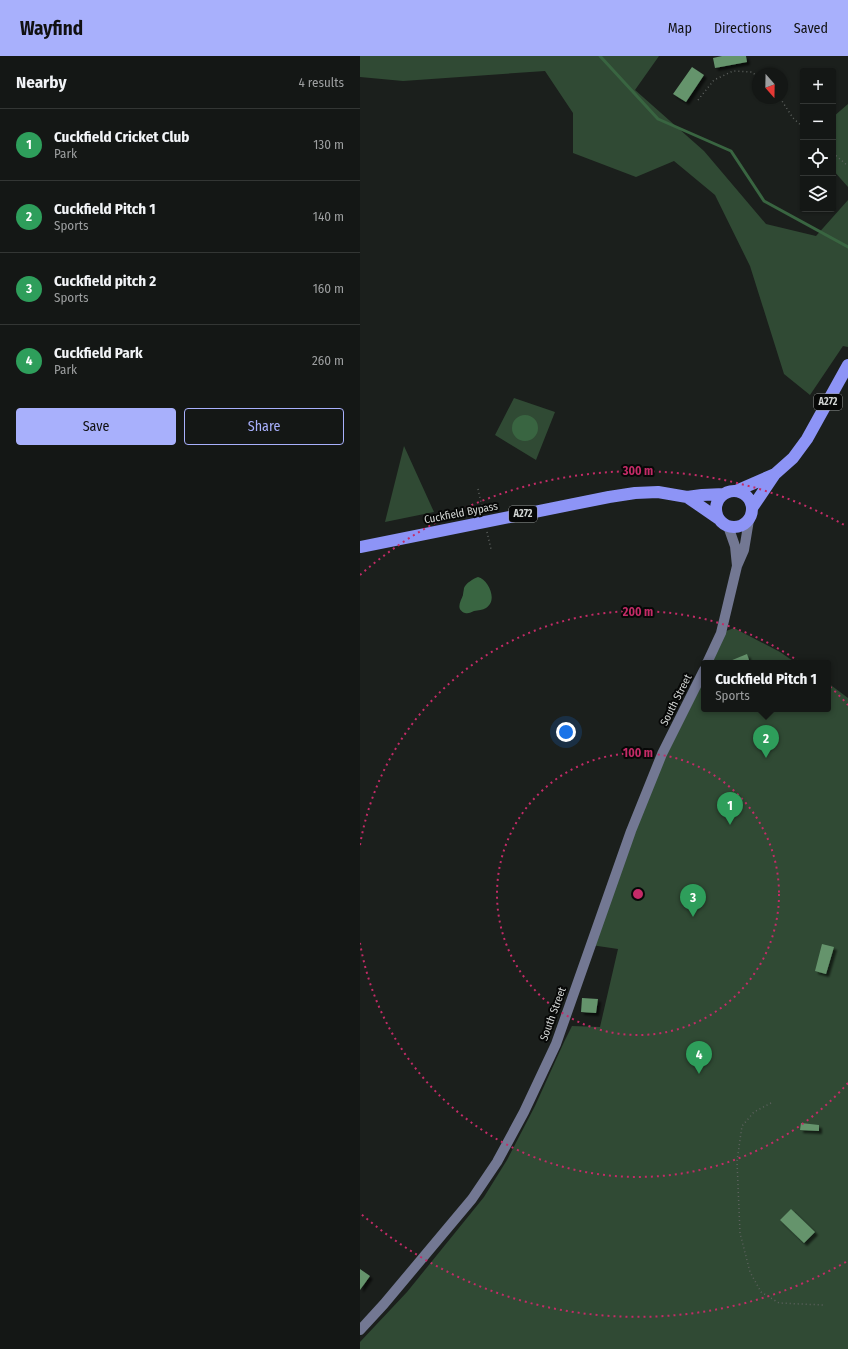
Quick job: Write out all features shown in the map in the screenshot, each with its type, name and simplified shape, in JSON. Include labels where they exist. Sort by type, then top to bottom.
[{"type":"highway","name":"A272","points":[[750,514],[775,474],[793,458],[807,439],[848,365]]},
{"type":"highway","name":"A272","points":[[730,493],[775,474]]},
{"type":"highway","name":"Cuckfield Bypass","points":[[360,547],[635,493],[658,492],[687,497],[730,493]]},
{"type":"highway","points":[[730,493],[747,497],[750,501],[750,514],[740,526],[734,527],[724,523],[716,508],[720,498],[730,493]]},
{"type":"highway","name":"Cuckfield Bypass","points":[[687,497],[724,523]]},
{"type":"main road","points":[[708,660],[721,633],[738,566],[744,550],[750,514]]},
{"type":"main road","points":[[724,523],[732,535],[738,566]]},
{"type":"main road","name":"South Street","points":[[360,1330],[384,1304],[472,1199],[497,1162],[524,1112],[556,1044],[631,831],[653,775],[701,676]]},
{"type":"path","points":[[698,100],[714,80],[733,71],[752,72]]},
{"type":"path","points":[[784,104],[793,118],[800,124]]},
{"type":"path","points":[[836,156],[848,166]]},
{"type":"path","points":[[771,1103],[754,1112],[742,1126],[737,1160],[740,1233],[750,1272],[761,1292],[779,1303],[824,1305]]},
{"type":"shaded area","points":[[360,56],[659,56],[635,90],[704,151],[766,224],[816,236],[848,200],[848,347],[843,346],[810,395],[784,374],[750,266],[715,195],[674,161],[636,177],[573,153],[573,113],[545,71],[403,81],[360,77]]},
{"type":"shaded area","points":[[848,104],[848,187],[836,173],[836,114]]},
{"type":"shaded area","points":[[514,398],[555,412],[536,460],[495,435]]},
{"type":"shaded area","points":[[525,415],[534,419],[538,428],[534,437],[525,441],[516,437],[512,428],[516,419]]},
{"type":"shaded area","points":[[404,446],[434,512],[385,522]]},
{"type":"shaded area","points":[[478,577],[489,586],[492,596],[490,605],[485,609],[465,613],[459,607],[464,588],[468,583]]},
{"type":"shaded area","points":[[734,628],[780,652],[792,660],[708,660],[721,633]]},
{"type":"shaded area","points":[[701,677],[701,712],[831,712],[831,685],[848,698],[848,1349],[360,1349],[360,1342],[407,1292],[484,1197],[507,1160],[535,1106],[572,1026],[600,1027],[618,949],[591,945],[631,831]]},
{"type":"building","points":[[722,56],[746,56],[747,62],[715,68],[713,58]]},
{"type":"building","points":[[692,67],[704,75],[686,102],[673,94]]},
{"type":"building","points":[[747,654],[749,660],[732,660]]},
{"type":"building","points":[[822,944],[834,947],[826,974],[815,971]]},
{"type":"building","points":[[582,998],[598,999],[596,1013],[581,1012]]},
{"type":"building","points":[[801,1123],[819,1125],[819,1131],[800,1130]]},
{"type":"building","points":[[791,1209],[815,1232],[804,1243],[780,1220]]},
{"type":"building","points":[[360,1269],[370,1276],[360,1290]]},
{"type":"waterway","points":[[600,56],[658,119],[731,151],[764,201],[848,247]]},
{"type":"place","name":"Cuckfield Pitch 1","points":[[766,758]]},
{"type":"place","name":"Cuckfield Cricket Club","points":[[730,825]]},
{"type":"place","name":"Cuckfield pitch 2","points":[[693,917]]},
{"type":"place","name":"Cuckfield Park","points":[[699,1074]]}]
